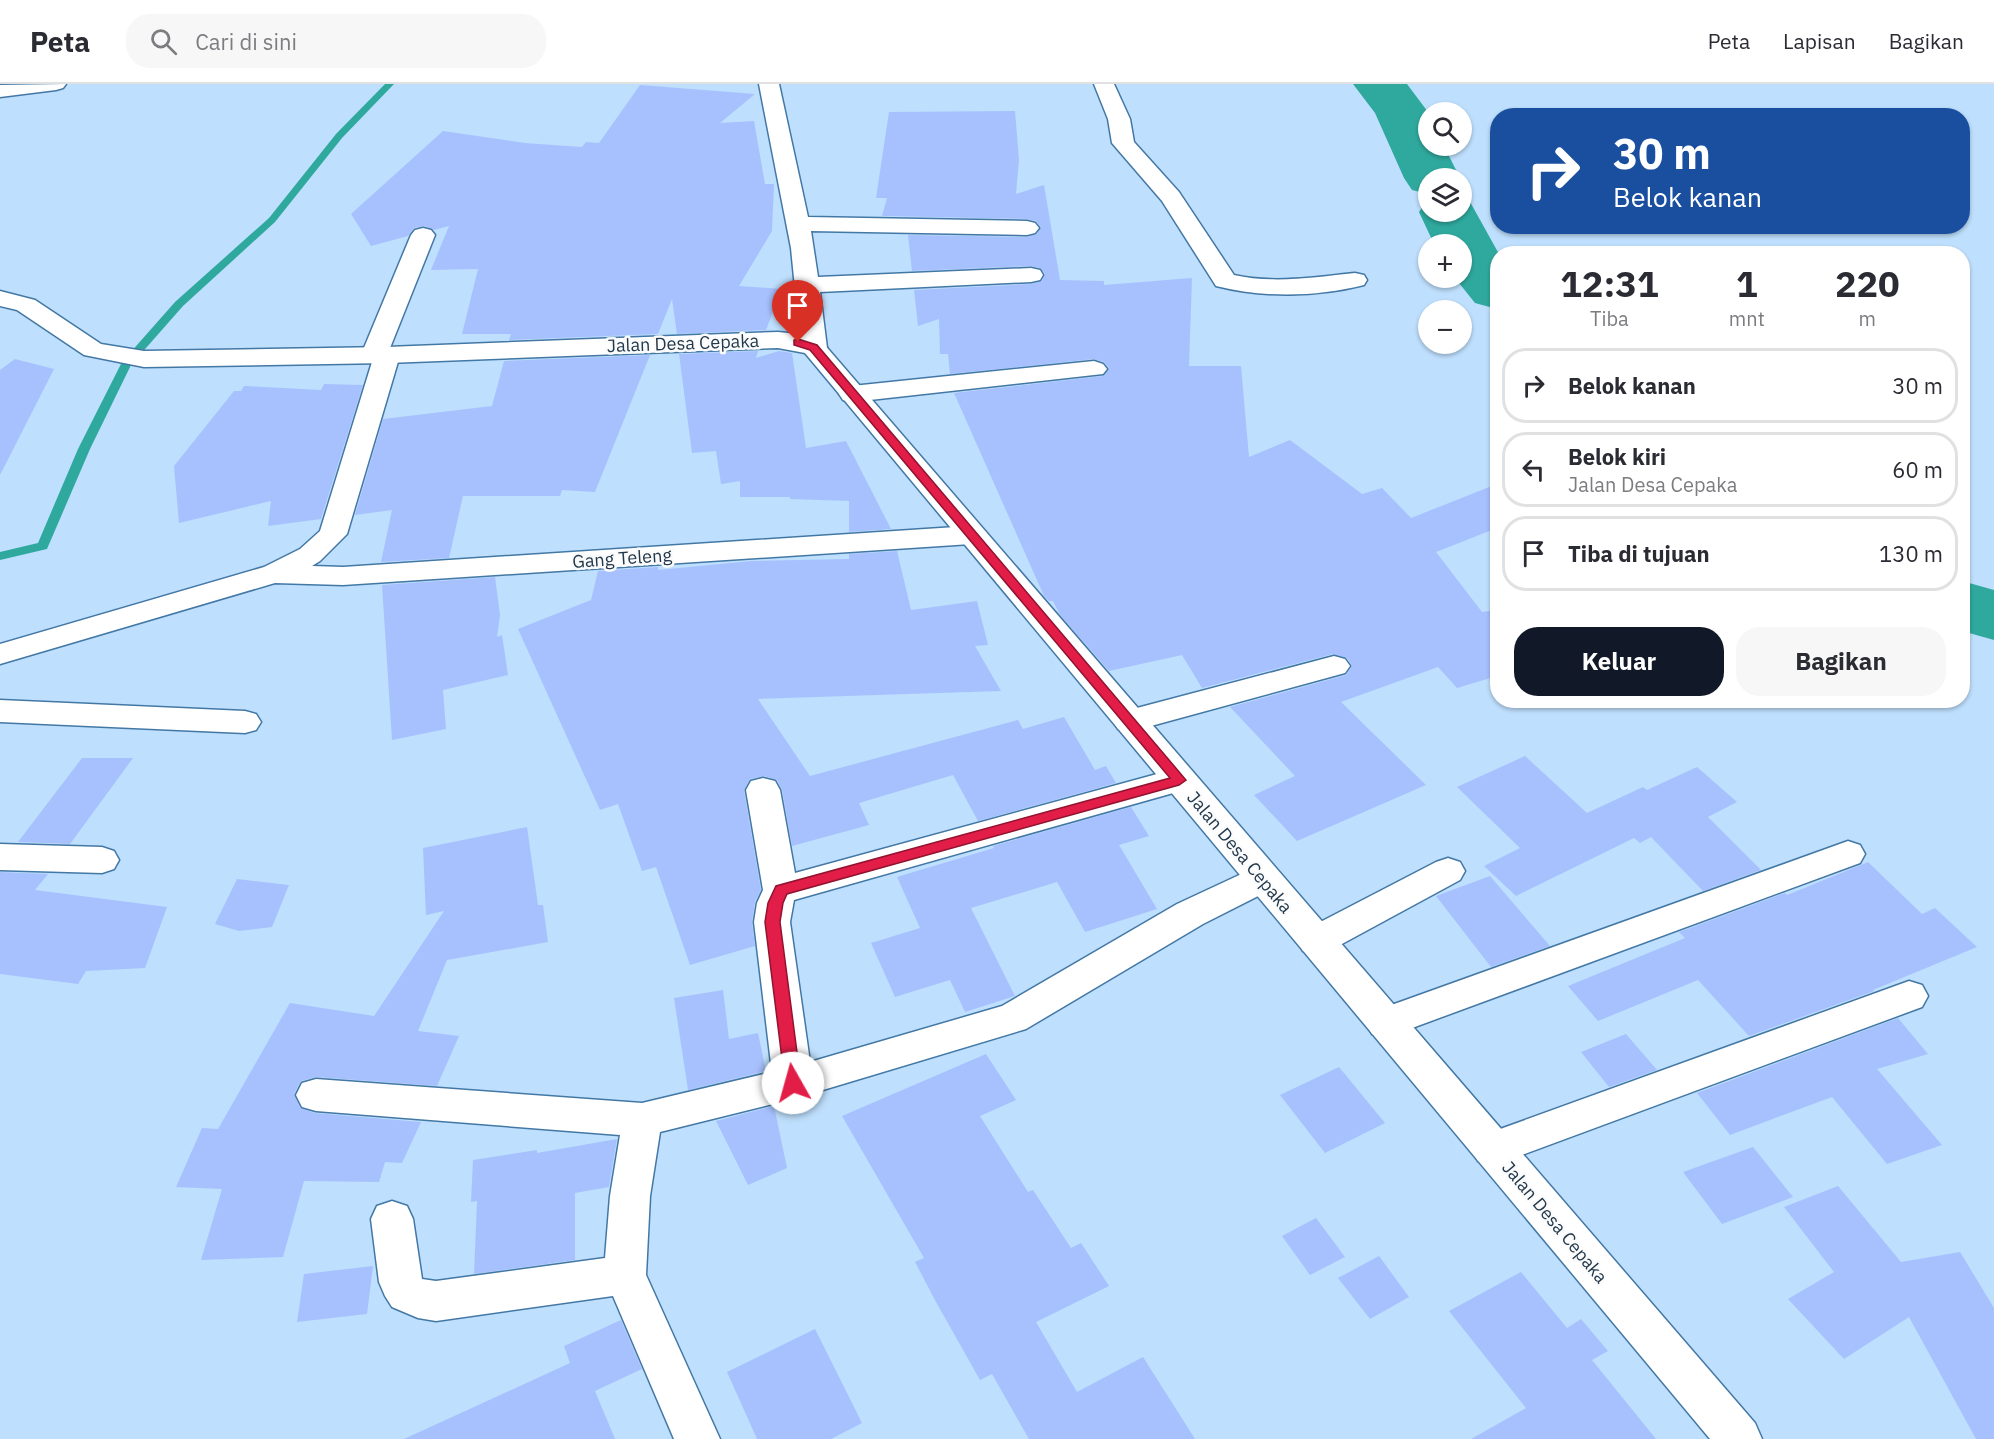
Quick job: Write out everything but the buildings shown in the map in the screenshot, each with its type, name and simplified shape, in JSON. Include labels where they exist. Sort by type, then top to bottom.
[{"type":"street","points":[[0,91],[56,84]]},
{"type":"street","points":[[769,84],[798,224],[814,348]]},
{"type":"street","points":[[1104,84],[1119,119],[1124,143],[1171,198],[1225,281],[1241,285],[1282,288],[1355,280]]},
{"type":"street","points":[[798,224],[1027,228]]},
{"type":"street","points":[[0,654],[274,574],[310,555],[333,534],[381,355],[423,235]]},
{"type":"street","points":[[807,285],[1031,275]]},
{"type":"street","name":"Jalan Desa Cepaka","points":[[0,298],[26,305],[93,350],[144,359],[381,355],[778,340],[814,348],[970,535],[1739,1439]]},
{"type":"street","points":[[852,394],[1094,369]]},
{"type":"street","name":"Gang Teleng","points":[[274,574],[343,576],[970,535]]},
{"type":"street","points":[[1129,721],[1334,666]]},
{"type":"street","points":[[0,711],[244,722]]},
{"type":"street","points":[[781,890],[1179,780]]},
{"type":"street","points":[[763,790],[781,890],[775,903],[772,922],[793,1083]]},
{"type":"street","points":[[1385,1023],[1848,854]]},
{"type":"street","points":[[0,857],[102,860]]},
{"type":"street","points":[[1316,941],[1448,871]]},
{"type":"street","points":[[316,1095],[642,1120],[793,1083],[1012,1018],[1190,914],[1262,879]]},
{"type":"street","points":[[1492,1149],[1909,996]]},
{"type":"street","points":[[642,1120],[630,1196],[625,1275],[697,1439]]},
{"type":"street","points":[[392,1219],[400,1282],[407,1293],[418,1298],[436,1301],[625,1275]]},
{"type":"waterway","points":[[0,556],[43,546],[84,449],[126,364],[179,304],[272,220],[339,136],[390,84]]},
{"type":"waterway","points":[[1379,84],[1400,110],[1427,168]]},
{"type":"waterway","points":[[1453,222],[1471,258],[1490,281]]},
{"type":"waterway","points":[[1970,608],[1994,615]]},
{"type":"route","points":[[793,1083],[772,922],[775,903],[781,890],[1179,780],[814,348],[798,342]]}]
